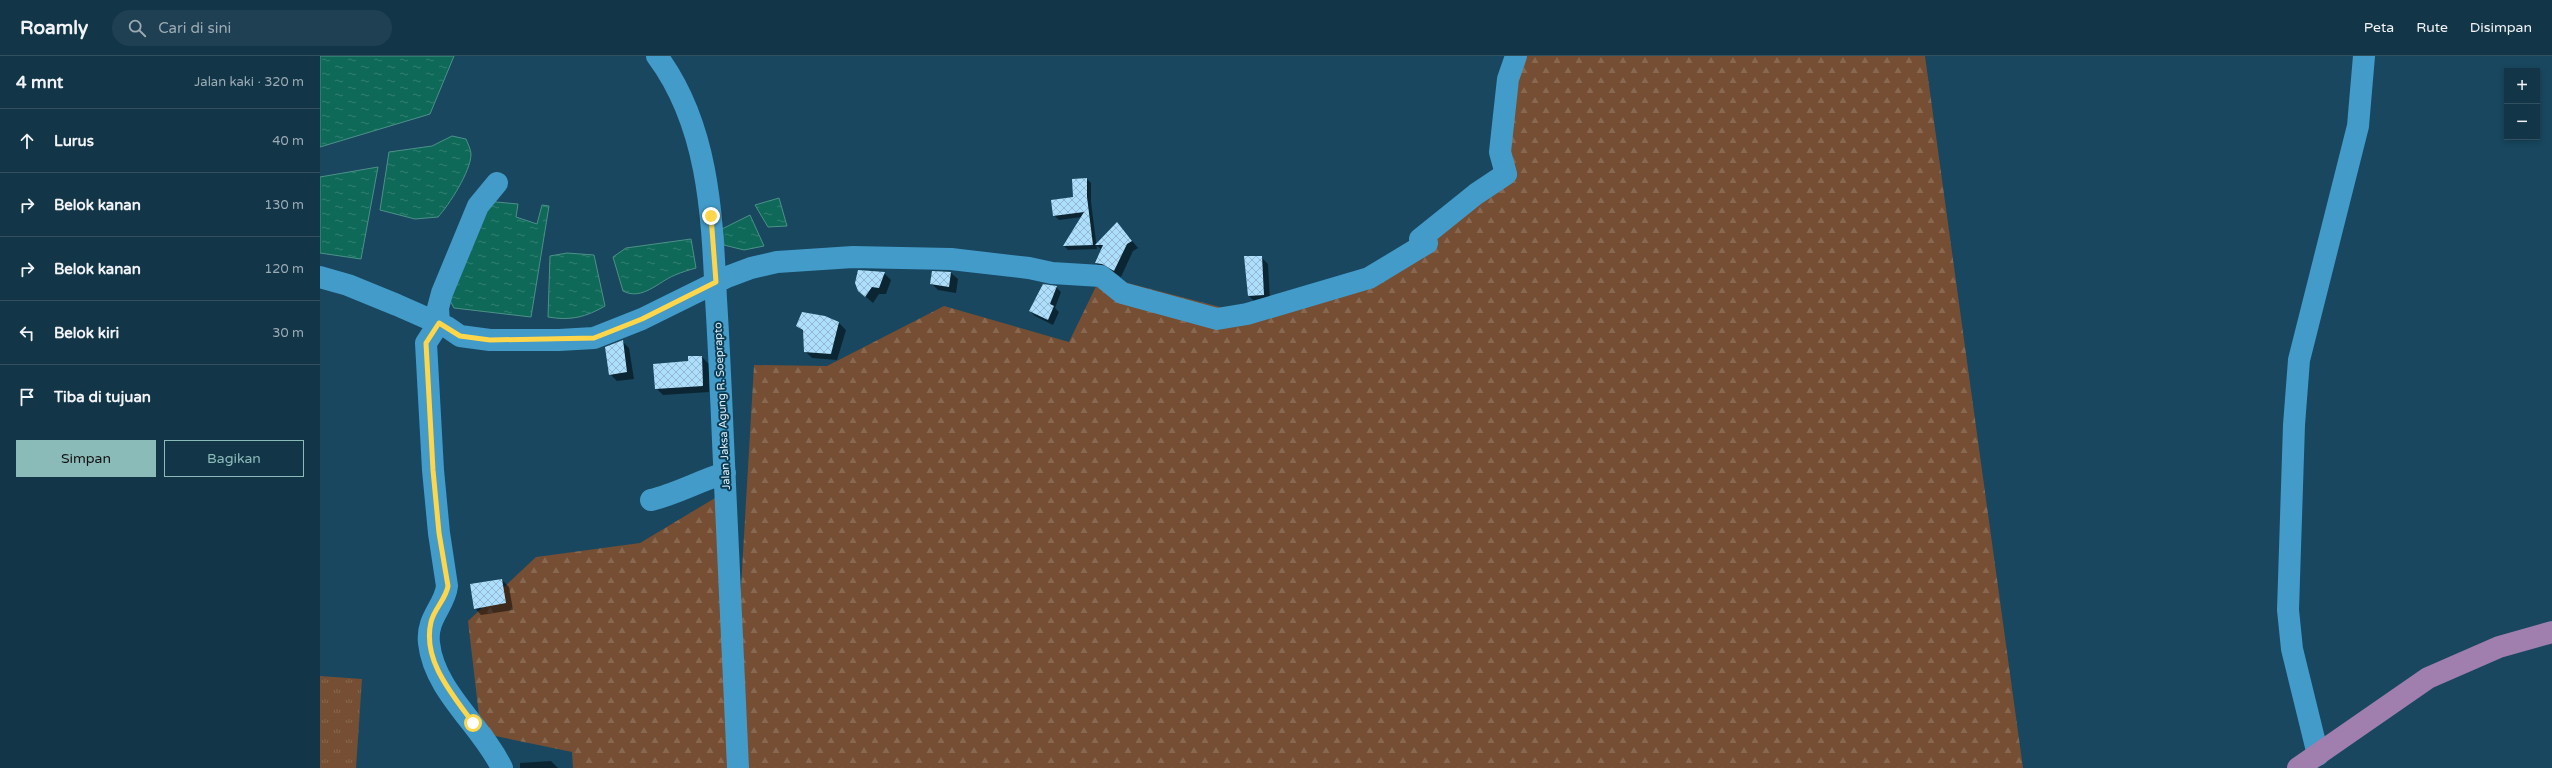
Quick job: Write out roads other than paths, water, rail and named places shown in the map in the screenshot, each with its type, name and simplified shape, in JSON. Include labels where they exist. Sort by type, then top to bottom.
[{"type":"main road","points":[[2298,768],[2428,678],[2498,647],[2552,632]]},
{"type":"street","name":"Jalan Jaksa Agung R. Soeprapto","points":[[657,56],[669,72],[685,102],[698,142],[707,179],[716,282],[738,768]]},
{"type":"street","points":[[320,277],[348,285],[439,323],[460,336],[490,340],[594,338],[642,319],[716,282],[751,268],[778,262],[853,257],[951,259],[1029,268],[1052,274],[1101,276],[1122,293],[1217,318],[1247,314],[1369,278],[1427,243],[1420,239],[1476,194],[1506,174],[1500,152],[1508,79],[1516,56]]},
{"type":"street","points":[[2318,755],[2292,649],[2288,610],[2294,425],[2299,360],[2358,126],[2364,56]]},
{"type":"street","points":[[497,183],[478,206],[442,293],[438,308],[439,323],[426,343],[433,470],[439,533],[448,586],[447,592],[431,621],[429,642],[434,662],[447,687],[493,750],[502,768]]},
{"type":"street","points":[[651,500],[669,496],[686,486],[725,473]]},
{"type":"water","points":[[320,56],[454,56],[430,114],[320,147]]},
{"type":"water","points":[[452,136],[466,139],[471,152],[470,161],[459,187],[438,217],[415,219],[380,210],[389,152],[432,146]]},
{"type":"water","points":[[378,167],[361,259],[320,253],[320,177]]},
{"type":"water","points":[[779,198],[787,226],[768,227],[755,205]]},
{"type":"water","points":[[485,201],[518,204],[516,217],[537,224],[542,205],[549,206],[531,317],[454,308],[445,291]]},
{"type":"water","points":[[750,215],[764,246],[744,250],[724,245],[722,229]]},
{"type":"water","points":[[691,239],[696,268],[675,275],[650,289],[637,294],[623,291],[613,257],[626,248]]},
{"type":"water","points":[[567,253],[594,255],[605,306],[591,313],[578,317],[564,319],[548,317],[550,256]]}]
